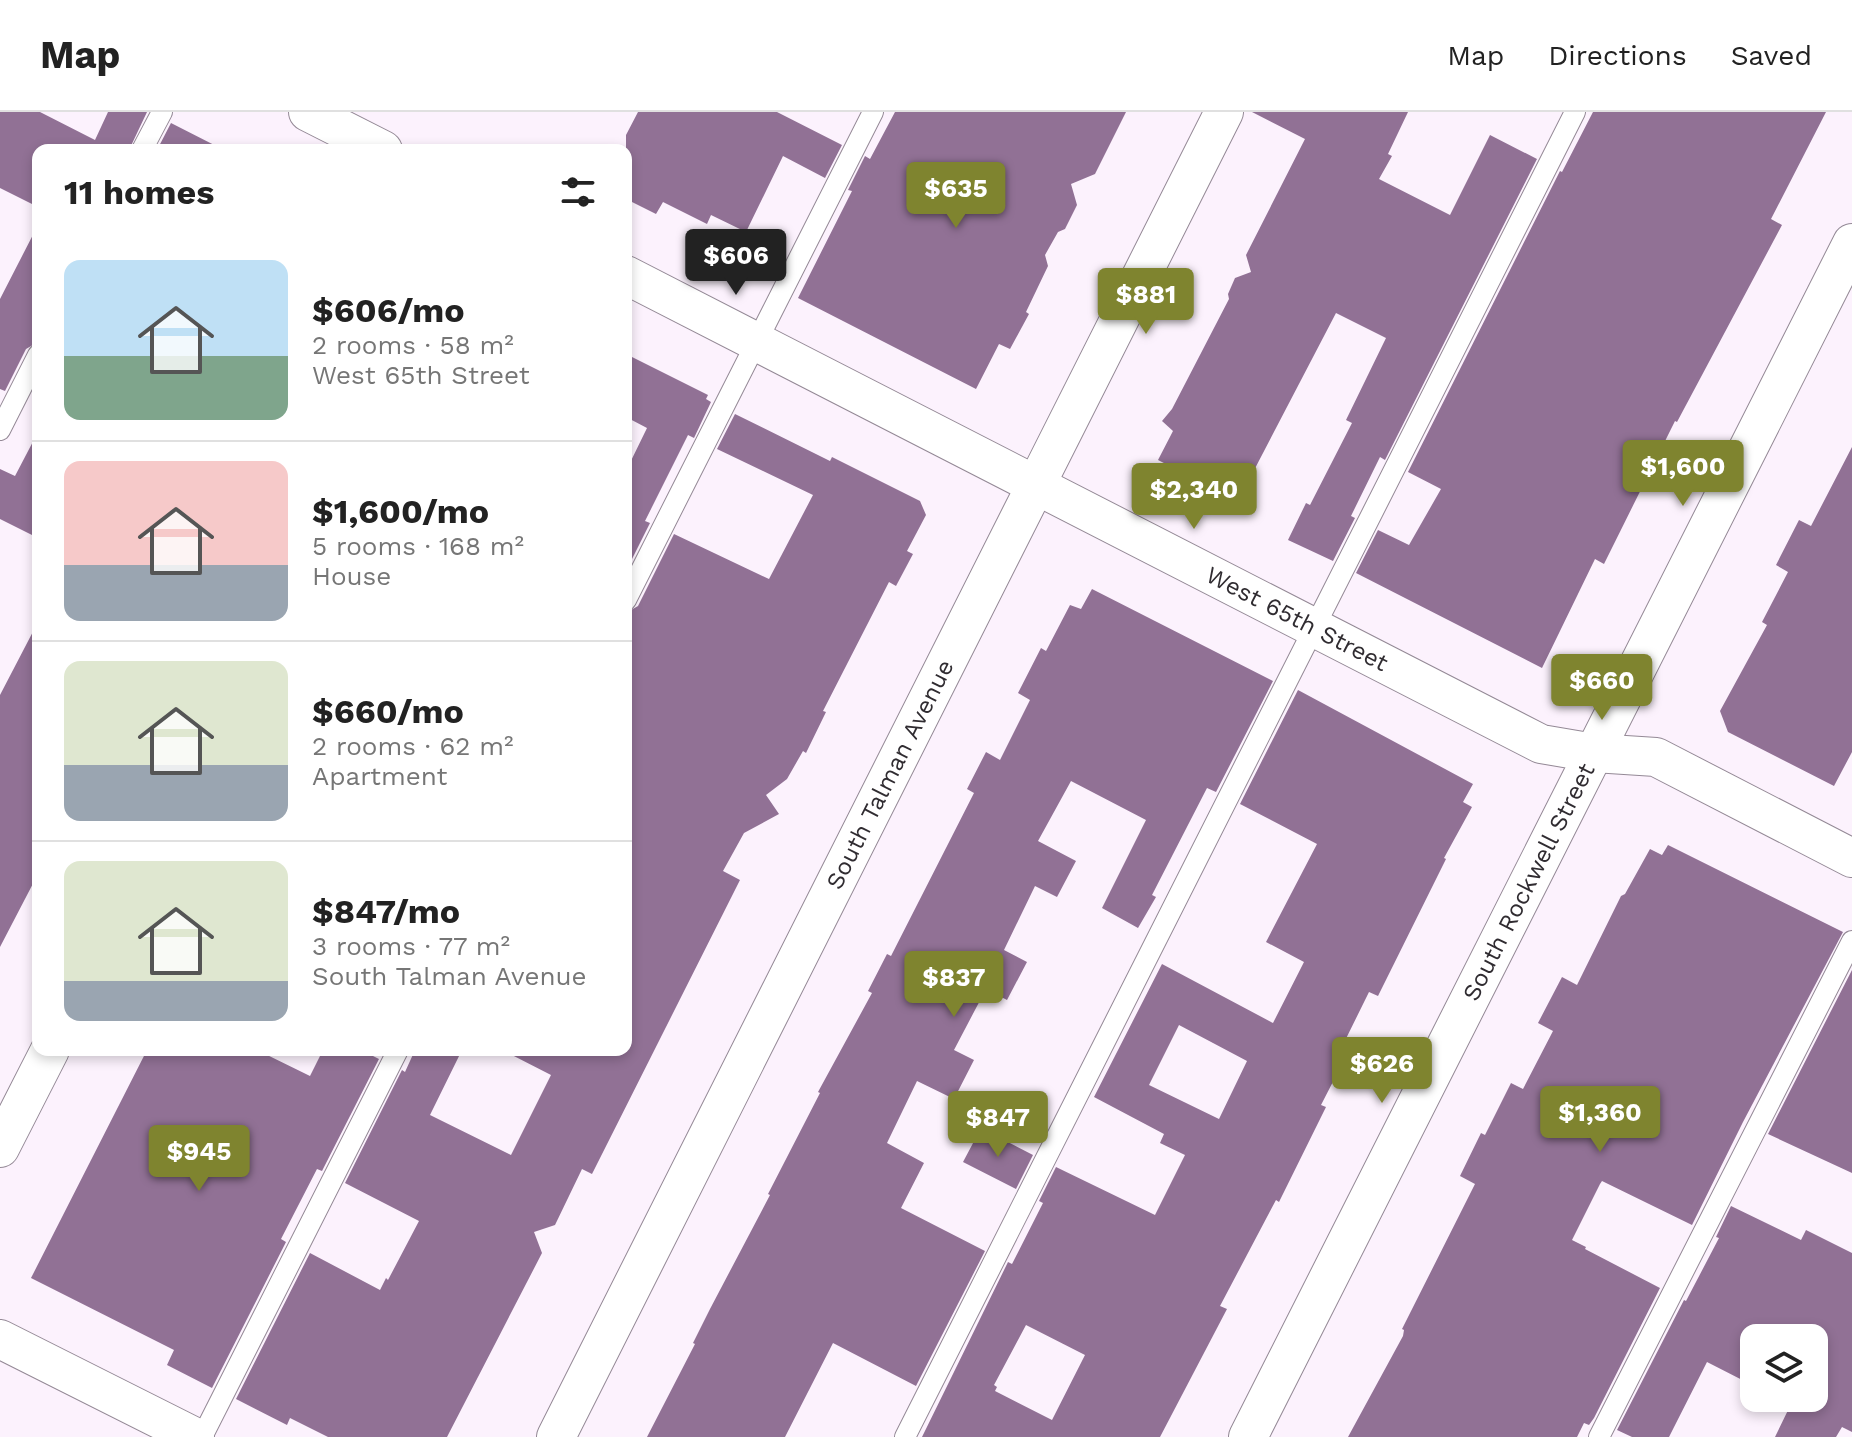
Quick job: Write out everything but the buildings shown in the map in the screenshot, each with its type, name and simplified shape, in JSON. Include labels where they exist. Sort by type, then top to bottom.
[{"type":"street","points":[[308,112],[371,144]]},
{"type":"street","name":"South Talman Avenue","points":[[556,1437],[1224,112]]},
{"type":"street","name":"South Rockwell Street","points":[[1248,1437],[1852,243]]},
{"type":"street","name":"West 65th Street","points":[[632,278],[1541,744],[1594,753],[1656,757],[1852,858]]},
{"type":"street","points":[[0,1148],[47,1056]]},
{"type":"street","points":[[0,1339],[195,1437]]},
{"type":"lane","points":[[145,144],[162,112]]},
{"type":"lane","points":[[632,588],[873,112]]},
{"type":"lane","points":[[905,1437],[1575,112]]},
{"type":"lane","points":[[0,430],[32,367]]},
{"type":"lane","points":[[1599,1437],[1852,941]]},
{"type":"lane","points":[[202,1437],[395,1056]]}]
